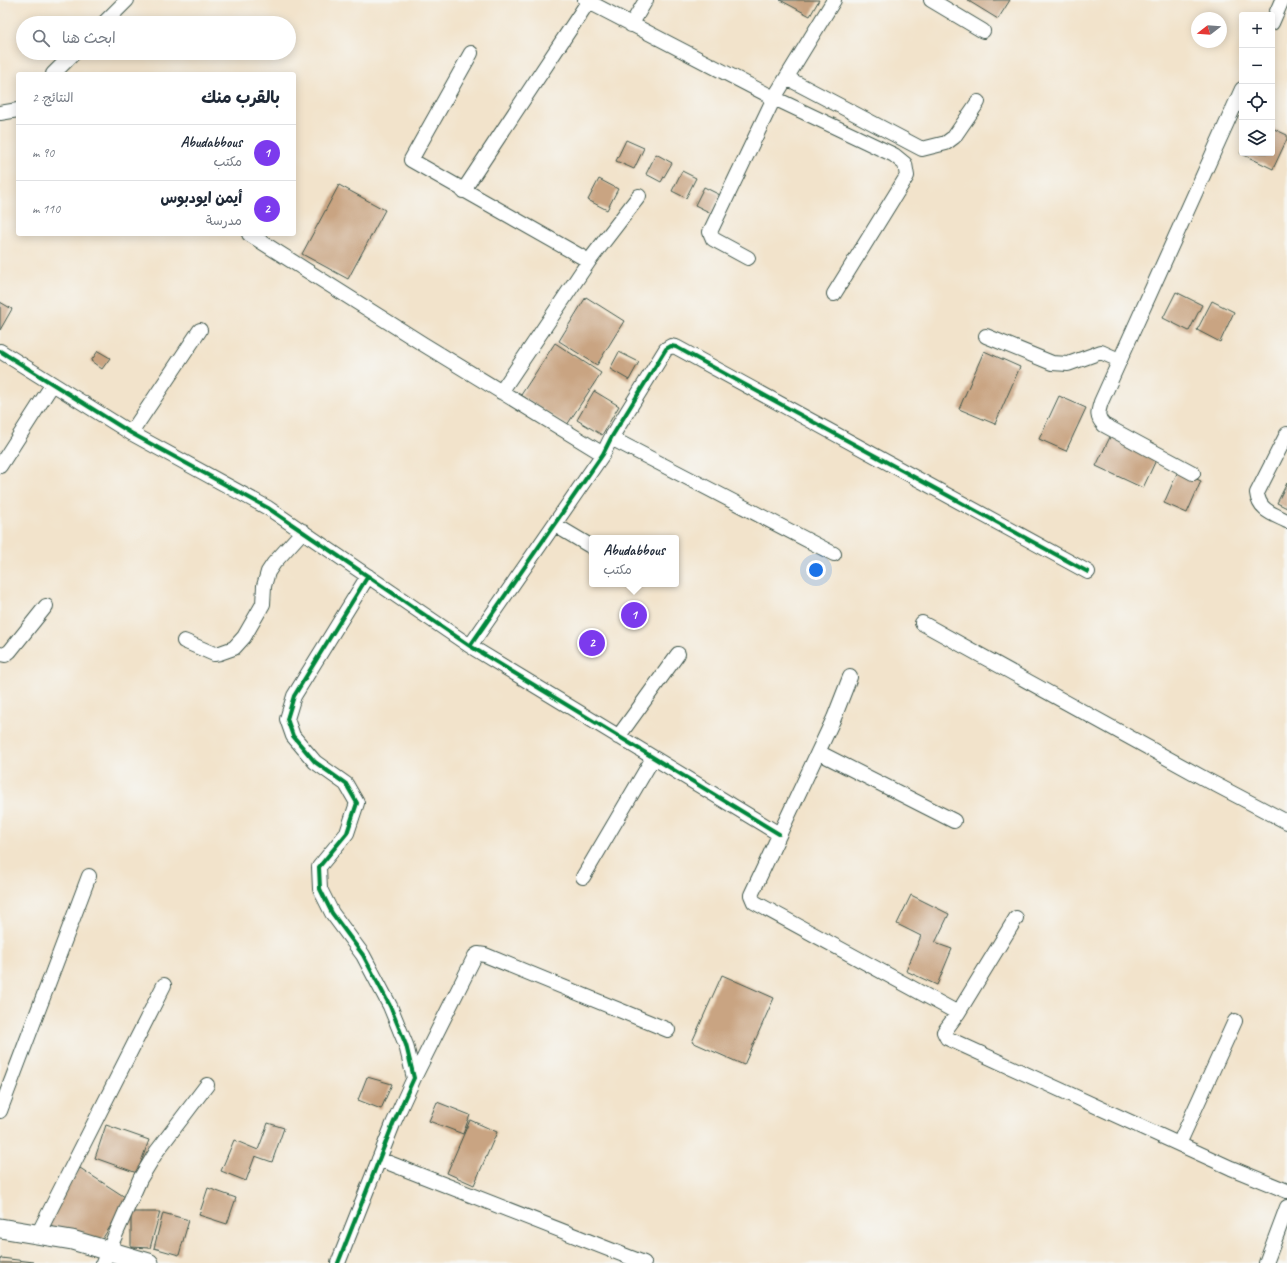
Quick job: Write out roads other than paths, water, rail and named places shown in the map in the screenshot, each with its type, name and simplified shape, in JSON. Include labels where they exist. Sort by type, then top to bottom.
[{"type":"main road","points":[[0,1228],[72,1240],[106,1257],[149,1263]]},
{"type":"street","points":[[111,16],[126,0]]},
{"type":"street","points":[[632,25],[646,0]]},
{"type":"street","points":[[748,258],[713,239],[710,232],[774,98],[834,0]]},
{"type":"street","points":[[931,0],[983,31]]},
{"type":"street","points":[[1275,15],[1282,0]]},
{"type":"street","points":[[463,191],[587,1],[774,98],[894,155],[905,164],[907,176],[834,294]]},
{"type":"street","points":[[471,53],[411,160],[463,191],[590,261]]},
{"type":"street","points":[[55,72],[67,60]]},
{"type":"street","points":[[787,78],[922,149],[946,144],[954,136],[978,102]]},
{"type":"street","points":[[1193,473],[1104,425],[1099,420],[1097,415],[1119,360],[1239,96]]},
{"type":"street","points":[[0,113],[16,110]]},
{"type":"street","points":[[501,392],[590,261],[639,196]]},
{"type":"street","points":[[251,236],[603,454]]},
{"type":"street","points":[[131,433],[200,330]]},
{"type":"street","points":[[986,336],[1052,363],[1068,364],[1101,352],[1119,360]]},
{"type":"street","points":[[470,646],[603,454],[611,438],[666,349],[671,346],[676,346],[1088,572]]},
{"type":"street","points":[[0,351],[52,385],[131,433],[268,508],[470,646],[779,834]]},
{"type":"street","points":[[0,466],[52,385]]},
{"type":"street","points":[[1287,434],[1257,494],[1258,503],[1261,506],[1287,522]]},
{"type":"street","points":[[611,438],[834,554]]},
{"type":"street","points":[[555,525],[589,545]]},
{"type":"street","points":[[184,641],[214,654],[220,654],[234,648],[244,637],[263,604],[264,586],[271,568],[303,531]]},
{"type":"street","points":[[368,576],[294,696],[287,719],[293,736],[315,762],[346,784],[357,803],[347,833],[319,867],[320,889],[332,914],[363,955],[390,1006],[406,1045],[414,1078]]},
{"type":"street","points":[[0,654],[5,655],[10,651],[46,606]]},
{"type":"street","points":[[922,623],[1207,780],[1287,822]]},
{"type":"street","points":[[618,737],[678,654]]},
{"type":"street","points":[[850,677],[818,752],[752,895],[754,902],[958,1013]]},
{"type":"street","points":[[818,752],[954,821]]},
{"type":"street","points":[[584,878],[653,758]]},
{"type":"street","points":[[0,1111],[89,876]]},
{"type":"street","points":[[1016,918],[958,1013],[944,1032],[947,1038],[1179,1144],[1287,1191]]},
{"type":"street","points":[[338,1263],[379,1158],[414,1078],[475,956],[478,954],[485,955],[668,1030]]},
{"type":"street","points":[[38,1234],[164,985]]},
{"type":"street","points":[[1179,1144],[1235,1021]]},
{"type":"street","points":[[106,1257],[140,1179],[157,1151],[207,1085]]},
{"type":"street","points":[[379,1158],[644,1263]]},
{"type":"street","points":[[1266,1263],[1287,1207]]},
{"type":"place","name":"Abudabbous","points":[[634,615]]},
{"type":"place","name":"أيمن ايودبوس","points":[[592,643]]}]
